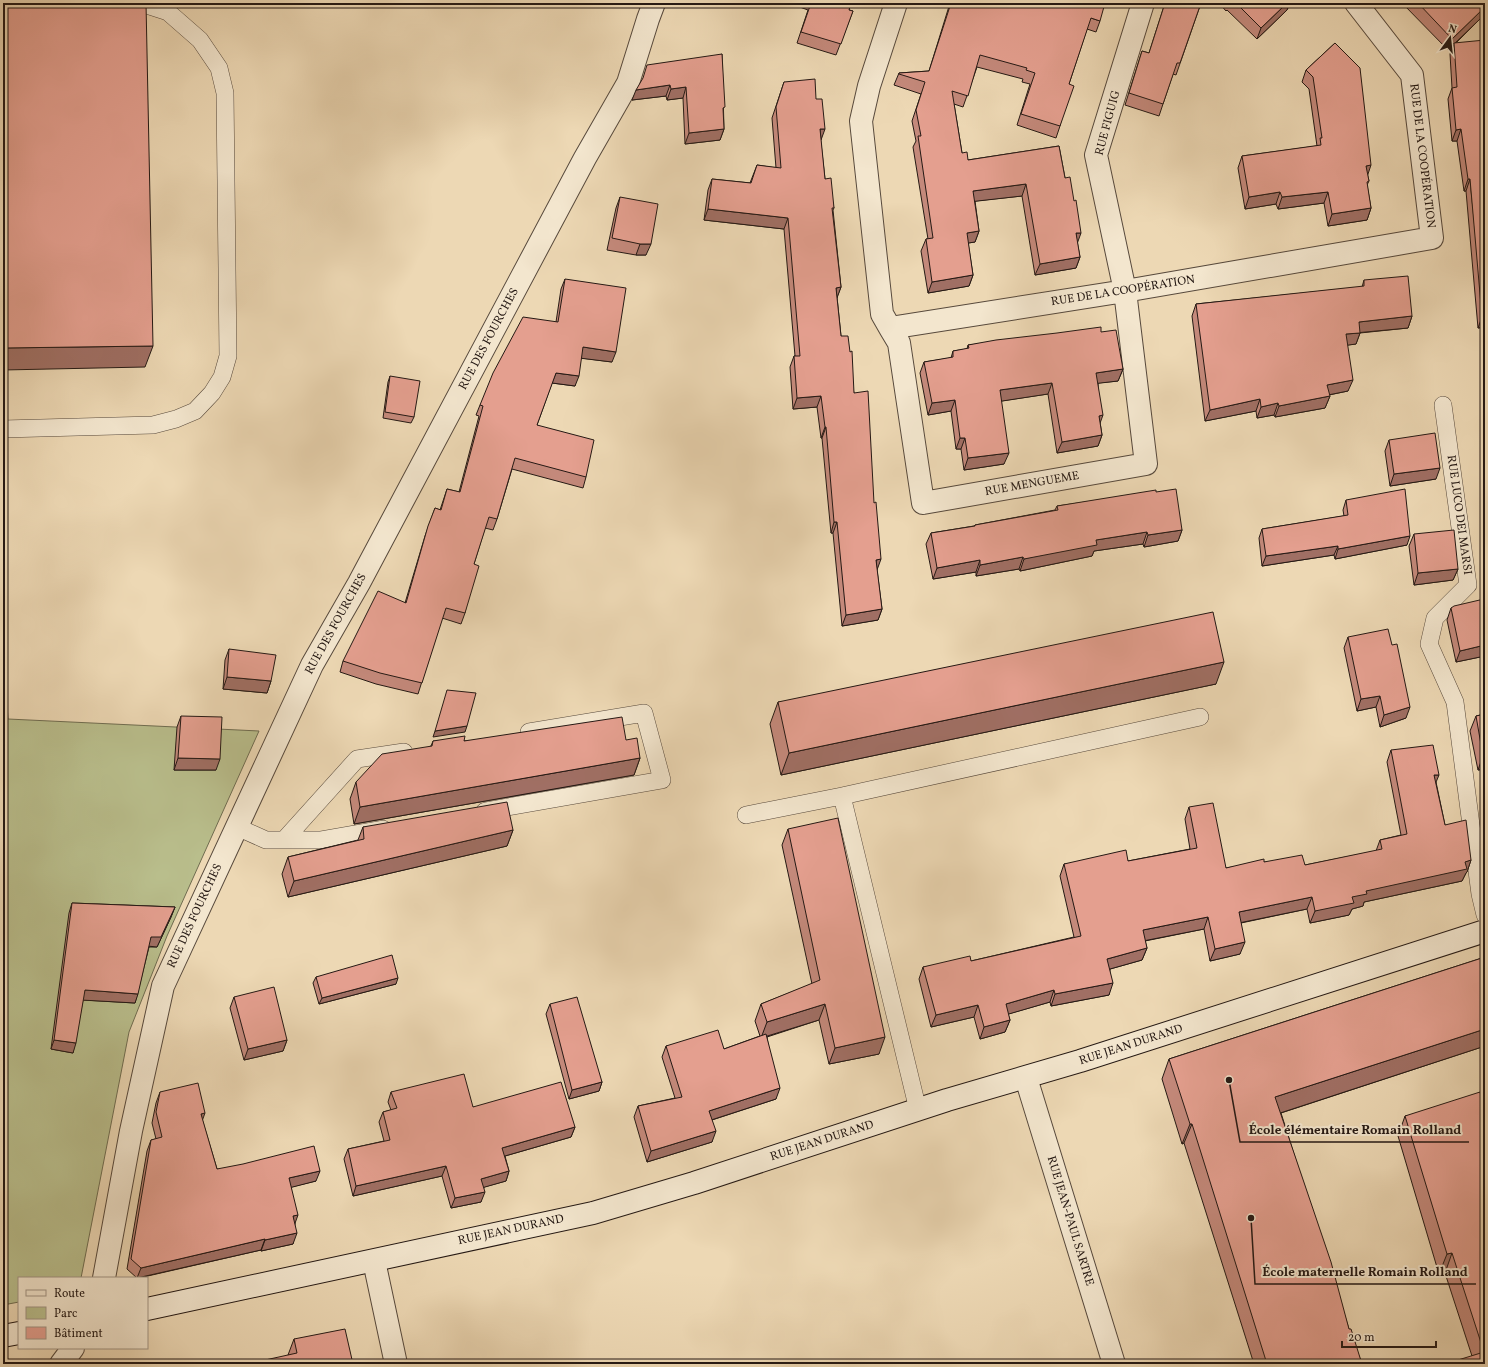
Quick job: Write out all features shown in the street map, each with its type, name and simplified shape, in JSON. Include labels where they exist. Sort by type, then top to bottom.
[{"type":"street","name":"RUE DES FOURCHES","points":[[104,1277],[162,986],[312,665],[359,583],[585,158],[628,83],[654,3]]},
{"type":"street","points":[[890,328],[882,314],[861,121],[869,86],[896,3]]},
{"type":"street","name":"RUE FIGUIG","points":[[1124,291],[1096,155],[1143,3]]},
{"type":"street","name":"RUE DE LA COOPÉRATION","points":[[890,328],[1124,291],[1432,238],[1412,75],[1356,3]]},
{"type":"street","name":"RUE MENGUEME","points":[[890,328],[898,343],[923,503],[1146,464],[1124,291]]},
{"type":"street","name":"RUE JEAN DURAND","points":[[148,1309],[374,1261],[600,1210],[694,1183],[918,1110],[1026,1078],[1485,930]]},
{"type":"street","name":"RUE JEAN-PAUL SARTRE","points":[[1026,1078],[1114,1364]]},
{"type":"street","points":[[374,1261],[396,1364]]},
{"type":"street","points":[[3,1336],[18,1333]]},
{"type":"street","points":[[61,1364],[72,1349]]},
{"type":"lane","points":[[3,429],[153,425],[176,419],[195,411],[212,393],[222,377],[228,356],[225,92],[219,68],[200,40],[168,12],[140,3]]},
{"type":"lane","name":"RUE LUCO DEI MARSI","points":[[1443,405],[1468,585],[1435,618],[1429,644],[1455,702],[1479,887],[1485,915]]},
{"type":"lane","points":[[468,814],[662,780],[644,713],[512,734]]},
{"type":"lane","points":[[746,815],[842,796],[1200,717]]},
{"type":"lane","points":[[284,840],[357,759],[419,749]]},
{"type":"lane","points":[[842,796],[918,1110]]},
{"type":"lane","points":[[237,827],[266,840],[320,840],[398,827]]},
{"type":"green space","points":[[3,648],[8,719],[259,731],[167,936],[129,1032],[81,1277],[18,1277],[18,1302],[3,1305]]},
{"type":"building","points":[[146,3],[153,346],[3,348],[3,5]]},
{"type":"building","points":[[811,3],[851,3],[849,10],[853,11],[841,44],[801,32]]},
{"type":"building","points":[[951,3],[1044,3],[1055,6],[1056,3],[1105,3],[1100,21],[1091,18],[1069,84],[1074,86],[1060,126],[1021,114],[1035,73],[1026,70],[1027,68],[980,55],[968,96],[952,91],[962,153],[967,152],[968,160],[1059,146],[1065,178],[1070,177],[1074,201],[1076,200],[1081,233],[1076,233],[1080,257],[1040,264],[1026,184],[973,191],[979,231],[967,233],[973,275],[932,282],[926,239],[933,238],[918,136],[921,136],[916,110],[925,82],[899,73],[929,71]]},
{"type":"building","points":[[1165,3],[1201,3],[1180,63],[1177,63],[1163,104],[1129,93],[1142,51],[1149,53]]},
{"type":"building","points":[[1236,3],[1287,3],[1261,28]]},
{"type":"building","points":[[1418,3],[1482,3],[1485,7],[1452,39]]},
{"type":"building","points":[[1485,40],[1485,316],[1482,317],[1470,179],[1468,179],[1461,129],[1456,130],[1452,88],[1457,87],[1454,43]]},
{"type":"building","points":[[1335,43],[1360,68],[1371,165],[1366,166],[1369,181],[1367,182],[1371,208],[1332,214],[1328,192],[1282,197],[1280,192],[1249,197],[1242,156],[1321,145],[1320,138],[1322,138],[1313,77],[1306,70]]},
{"type":"building","points":[[722,54],[725,107],[723,108],[724,129],[689,133],[686,87],[671,89],[670,85],[636,90],[643,78],[647,65]]},
{"type":"building","points":[[815,79],[816,99],[822,99],[825,129],[820,129],[825,179],[831,178],[834,208],[832,208],[841,287],[836,288],[841,336],[848,336],[850,352],[852,351],[854,393],[868,391],[874,503],[876,502],[881,559],[876,560],[882,609],[846,615],[837,522],[834,522],[826,427],[821,396],[797,398],[794,356],[800,356],[788,218],[708,209],[712,179],[751,183],[757,165],[781,168],[776,107],[784,82]]},
{"type":"building","points":[[620,197],[658,204],[651,244],[640,244],[612,238]]},
{"type":"building","points":[[1408,276],[1412,316],[1359,322],[1360,333],[1346,334],[1353,380],[1327,385],[1330,396],[1279,406],[1278,403],[1261,407],[1260,399],[1210,410],[1196,304],[1364,286],[1364,280]]},
{"type":"building","points":[[565,279],[626,288],[616,352],[583,347],[579,376],[556,373],[537,425],[594,440],[586,477],[515,458],[497,519],[489,517],[474,564],[479,566],[465,613],[446,608],[422,683],[380,673],[343,661],[378,591],[406,603],[428,526],[435,508],[441,510],[447,489],[460,492],[483,406],[480,405],[493,373],[523,317],[558,322]]},
{"type":"building","points":[[1101,327],[1101,332],[1116,330],[1123,369],[1096,373],[1103,415],[1099,416],[1102,435],[1062,442],[1052,383],[1000,390],[1009,453],[968,458],[965,438],[960,438],[955,400],[932,403],[924,362],[953,357],[953,351],[969,348],[968,345]]},
{"type":"building","points":[[390,376],[420,381],[414,417],[385,412]]},
{"type":"building","points":[[1435,433],[1440,468],[1394,474],[1389,440]]},
{"type":"building","points":[[1176,489],[1182,530],[1148,535],[1147,532],[1096,540],[1097,545],[1024,559],[1023,557],[980,565],[980,560],[937,568],[931,533],[1058,510],[1057,506],[1156,490],[1156,492]]},
{"type":"building","points":[[1405,489],[1410,536],[1338,549],[1338,546],[1266,556],[1262,529],[1348,515],[1346,500]]},
{"type":"building","points":[[1454,530],[1458,569],[1418,573],[1414,534]]},
{"type":"building","points":[[1484,599],[1485,645],[1460,651],[1451,608]]},
{"type":"building","points":[[1213,612],[1224,662],[789,753],[778,702]]},
{"type":"building","points":[[1388,629],[1392,645],[1397,644],[1410,707],[1384,715],[1380,696],[1361,699],[1348,637]]},
{"type":"building","points":[[229,649],[276,655],[271,681],[227,677]]},
{"type":"building","points":[[447,690],[476,693],[467,726],[435,731]]},
{"type":"building","points":[[1485,714],[1485,755],[1483,756],[1476,716]]},
{"type":"building","points":[[181,716],[222,717],[220,759],[178,758]]},
{"type":"building","points":[[622,717],[626,740],[637,738],[640,758],[360,807],[356,782],[382,754],[432,746],[433,741],[465,736],[464,741]]},
{"type":"building","points":[[1433,745],[1439,775],[1434,775],[1445,825],[1466,820],[1471,860],[1465,862],[1467,869],[1366,891],[1367,894],[1352,897],[1354,903],[1315,911],[1312,897],[1239,912],[1245,942],[1215,949],[1208,917],[1143,930],[1147,948],[1107,959],[1113,983],[1055,994],[1054,990],[1006,1004],[1010,1020],[984,1027],[978,1005],[936,1015],[923,967],[970,956],[971,961],[1081,936],[1064,864],[1126,850],[1128,861],[1197,848],[1189,807],[1213,803],[1226,868],[1264,859],[1264,862],[1302,855],[1305,865],[1382,849],[1380,840],[1407,834],[1391,750]]},
{"type":"building","points":[[507,802],[513,830],[294,881],[288,857],[364,839],[363,827]]},
{"type":"building","points":[[838,818],[885,1037],[835,1048],[825,1004],[767,1022],[761,1004],[820,980],[788,829]]},
{"type":"building","points":[[72,903],[175,907],[161,937],[151,937],[138,994],[85,990],[76,1043],[54,1040]]},
{"type":"building","points":[[392,955],[398,978],[322,998],[316,977]]},
{"type":"building","points":[[1485,957],[1485,1029],[1275,1097],[1331,1262],[1349,1329],[1351,1329],[1362,1364],[1267,1364],[1192,1124],[1190,1124],[1169,1059]]},
{"type":"building","points":[[274,987],[287,1040],[248,1049],[234,997]]},
{"type":"building","points":[[577,997],[602,1082],[572,1090],[550,1004]]},
{"type":"building","points":[[718,1030],[724,1049],[766,1034],[780,1088],[709,1111],[716,1131],[651,1151],[638,1106],[682,1097],[666,1046]]},
{"type":"building","points":[[464,1074],[473,1107],[561,1082],[575,1127],[502,1148],[509,1171],[481,1179],[485,1192],[455,1198],[446,1166],[356,1186],[348,1149],[390,1140],[383,1112],[397,1108],[391,1092]]},
{"type":"building","points":[[198,1083],[205,1113],[201,1114],[217,1169],[314,1146],[320,1171],[289,1178],[298,1215],[293,1216],[297,1233],[141,1268],[131,1259],[151,1140],[162,1137],[156,1112],[160,1092]]},
{"type":"building","points":[[1480,1092],[1485,1110],[1485,1364],[1445,1364],[1484,1352],[1452,1253],[1447,1254],[1405,1116]]},
{"type":"building","points":[[345,1329],[353,1364],[247,1364],[297,1353],[294,1339]]},
{"type":"place","name":"École élémentaire Romain Rolland","points":[[1229,1080]]},
{"type":"place","name":"École maternelle Romain Rolland","points":[[1251,1218]]}]
